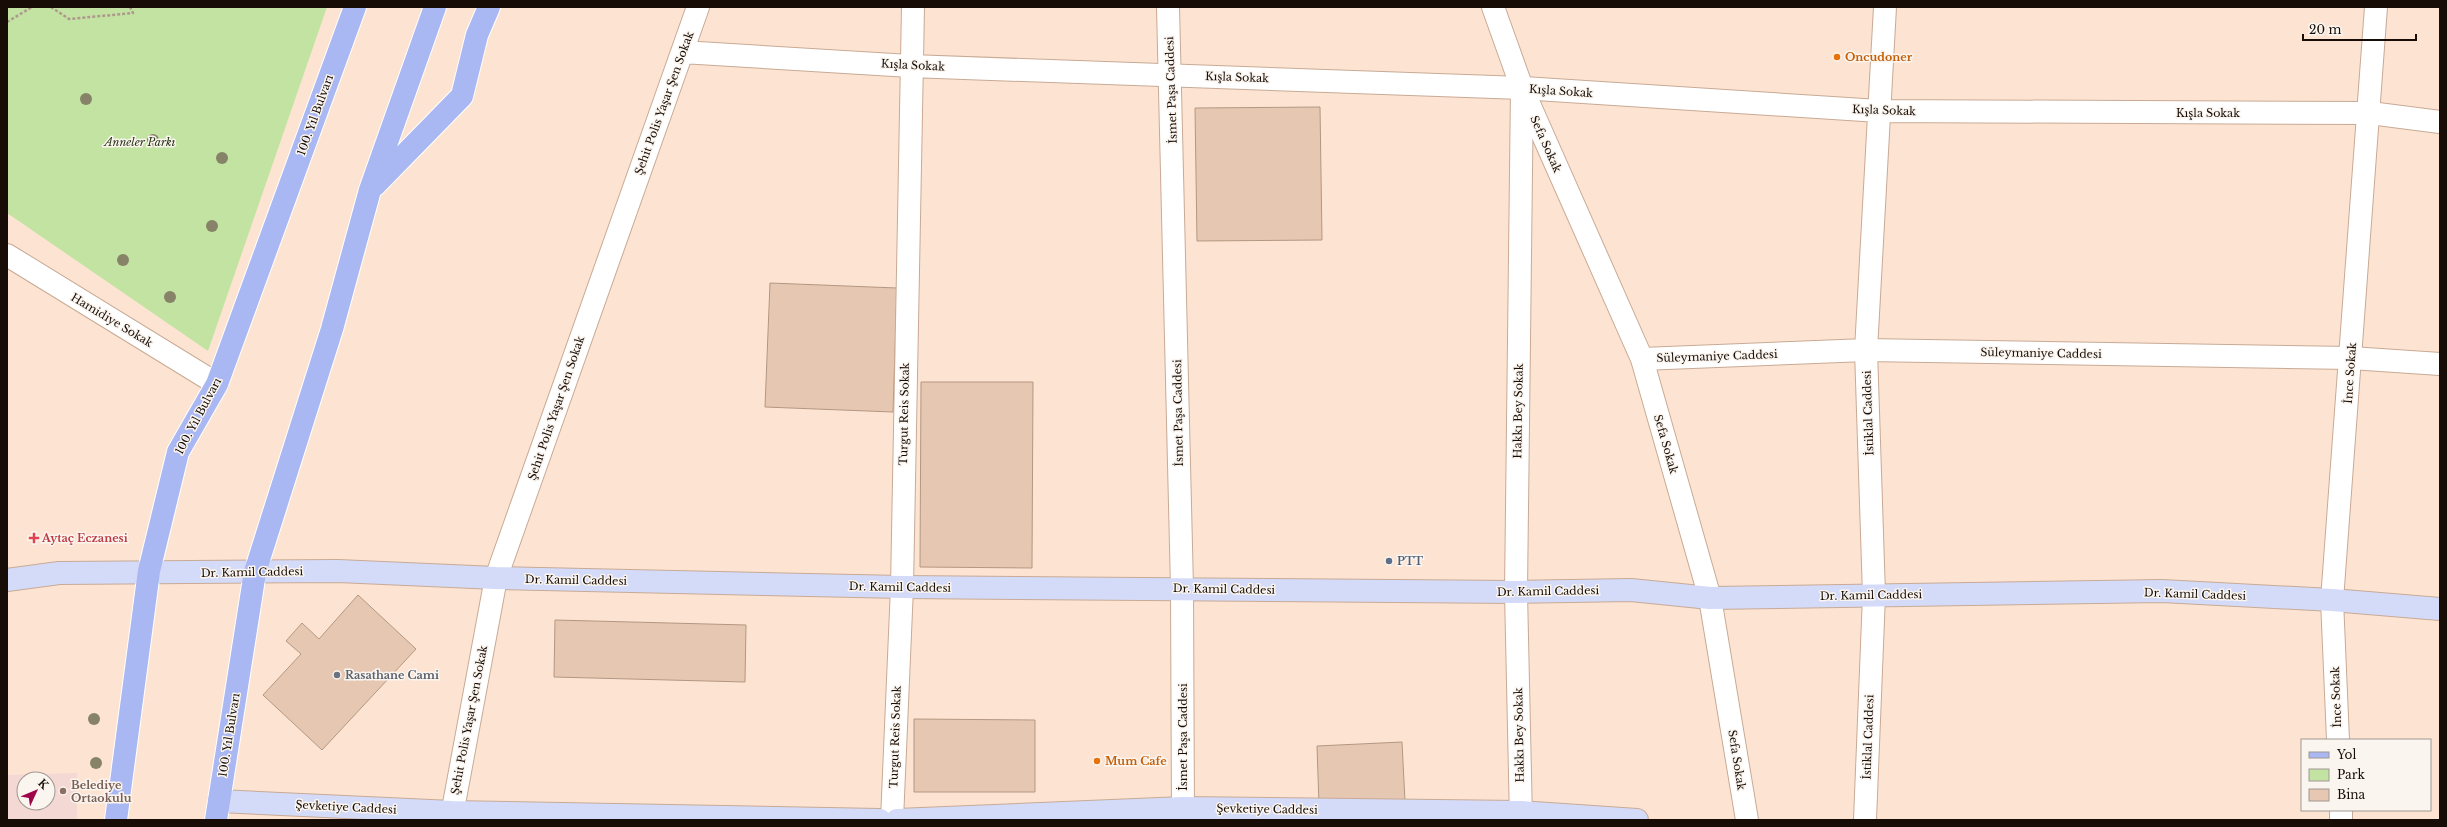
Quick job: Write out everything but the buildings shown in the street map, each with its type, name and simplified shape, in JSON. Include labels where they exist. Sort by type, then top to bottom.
[{"type":"main road","name":"100. Yıl Bulvarı","points":[[217,810],[256,572],[332,329],[370,190],[435,7]]},
{"type":"main road","points":[[370,190],[462,96],[477,35],[489,7]]},
{"type":"main road","name":"100. Yıl Bulvarı","points":[[116,820],[148,571],[178,452],[217,384],[352,15]]},
{"type":"main road","name":"Dr. Kamil Caddesi","points":[[7,580],[59,573],[148,571],[338,571],[496,578],[902,587],[1182,588],[1516,592],[1631,590],[1710,598],[2162,591],[2332,600],[2440,610]]},
{"type":"main road","name":"Şevketiye Caddesi","points":[[217,810],[451,816],[880,820]]},
{"type":"main road","name":"Şevketiye Caddesi","points":[[897,820],[1183,814],[1521,816],[1637,820]]},
{"type":"street","name":"Şehit Polis Yaşar Şen Sokak","points":[[451,816],[496,578],[698,7]]},
{"type":"street","name":"Turgut Reis Sokak","points":[[892,820],[902,587],[910,66],[913,7]]},
{"type":"street","name":"İsmet Paşa Caddesi","points":[[1168,7],[1171,74],[1182,588],[1183,814]]},
{"type":"street","name":"Hakkı Bey Sokak","points":[[1493,7],[1522,88],[1516,592],[1521,816]]},
{"type":"street","name":"İstiklal Caddesi","points":[[1865,820],[1874,596],[1866,350],[1885,7]]},
{"type":"street","name":"İnce Sokak","points":[[2338,739],[2332,600],[2370,113],[2376,7]]},
{"type":"street","name":"Kışla Sokak","points":[[682,52],[910,66],[1171,74],[1522,88],[1879,111],[2370,113],[2440,122]]},
{"type":"street","name":"Sefa Sokak","points":[[1522,88],[1642,359],[1710,598],[1747,820]]},
{"type":"street","name":"Hamidiye Sokak","points":[[7,255],[217,384]]},
{"type":"street","name":"Süleymaniye Caddesi","points":[[1642,359],[1866,350],[2351,358],[2440,364]]},
{"type":"path","points":[[7,22],[32,7]]},
{"type":"path","points":[[51,7],[69,19],[133,13],[130,7]]},
{"type":"shaded area","name":"Belediye Ortaokulu","points":[[77,773],[77,820],[7,820],[7,775],[16,775],[16,811],[56,811],[56,774]]},
{"type":"green space","name":"Anneler Parkı","points":[[7,7],[327,7],[208,351],[7,213]]},
{"type":"place","name":"Oncudoner","points":[[1837,57]]},
{"type":"place","name":"Aytaç Eczanesi","points":[[34,538]]},
{"type":"place","name":"PTT","points":[[1389,561]]},
{"type":"place","name":"Rasathane Cami","points":[[337,675]]},
{"type":"place","name":"Mum Cafe","points":[[1097,761]]},
{"type":"place","name":"Belediye Ortaokulu","points":[[63,791]]}]
